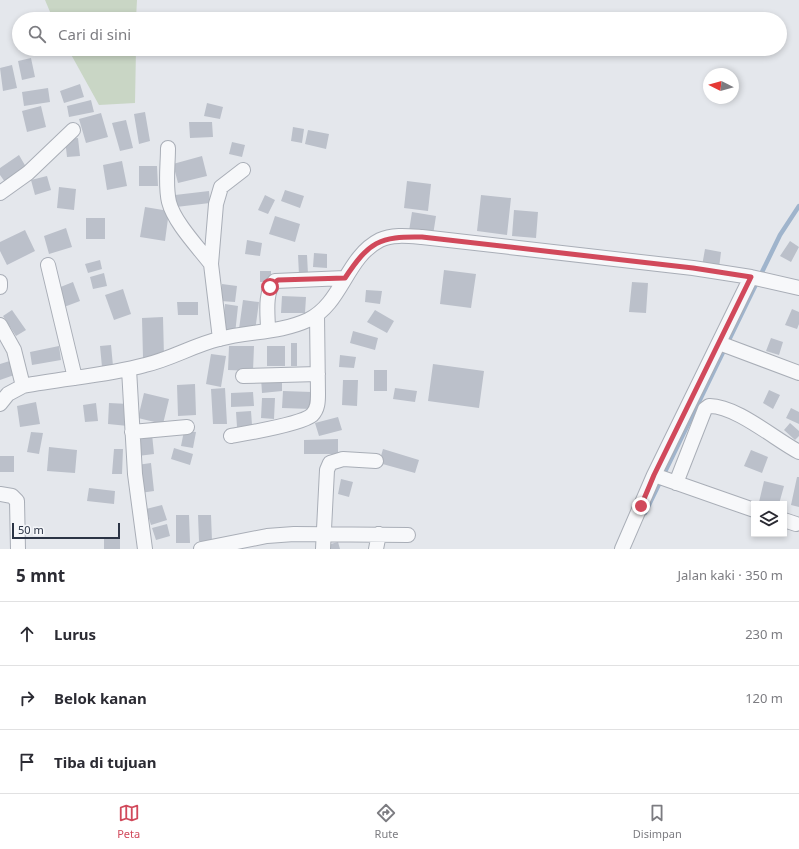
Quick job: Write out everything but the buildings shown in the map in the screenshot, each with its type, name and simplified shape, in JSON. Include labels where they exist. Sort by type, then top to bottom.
[{"type":"street","points":[[0,192],[28,173],[74,130]]},
{"type":"street","points":[[168,148],[169,202],[175,215],[211,264]]},
{"type":"street","points":[[220,339],[211,264],[216,204],[219,192],[224,184],[243,170]]},
{"type":"street","points":[[0,404],[8,394],[23,386],[129,369],[165,359],[220,339],[289,327],[318,315],[331,300],[354,265],[371,246],[380,240],[389,238],[404,236],[422,237],[693,268],[754,278],[799,288]]},
{"type":"street","points":[[48,265],[75,378]]},
{"type":"street","points":[[268,330],[270,287],[275,282],[345,278]]},
{"type":"street","points":[[674,482],[677,454],[726,346],[754,278]]},
{"type":"street","points":[[0,282],[0,287]]},
{"type":"street","points":[[231,436],[299,421],[311,416],[317,404],[318,315]]},
{"type":"street","points":[[0,325],[10,340],[16,354],[23,386]]},
{"type":"street","points":[[726,346],[799,373]]},
{"type":"street","points":[[129,369],[132,432],[145,549]]},
{"type":"street","points":[[243,376],[318,374]]},
{"type":"street","points":[[696,410],[711,406],[727,410],[753,423],[799,452]]},
{"type":"street","points":[[622,549],[656,476],[677,454],[696,410]]},
{"type":"street","points":[[132,432],[187,427]]},
{"type":"street","points":[[323,549],[327,470],[330,463],[342,459],[376,461]]},
{"type":"street","points":[[656,476],[751,509]]},
{"type":"street","points":[[0,494],[12,496],[17,501],[18,549]]},
{"type":"street","points":[[201,549],[267,536],[323,533],[408,535]]},
{"type":"street","points":[[376,549],[379,534]]},
{"type":"green space","points":[[45,0],[137,0],[136,12],[50,12]]},
{"type":"green space","points":[[72,56],[136,56],[135,103],[99,105]]},
{"type":"waterway","points":[[645,513],[780,235],[799,206]]},
{"type":"route","points":[[270,287],[278,280],[345,278],[354,265],[371,246],[380,240],[404,236],[693,268],[751,277],[654,475],[641,506]]}]
